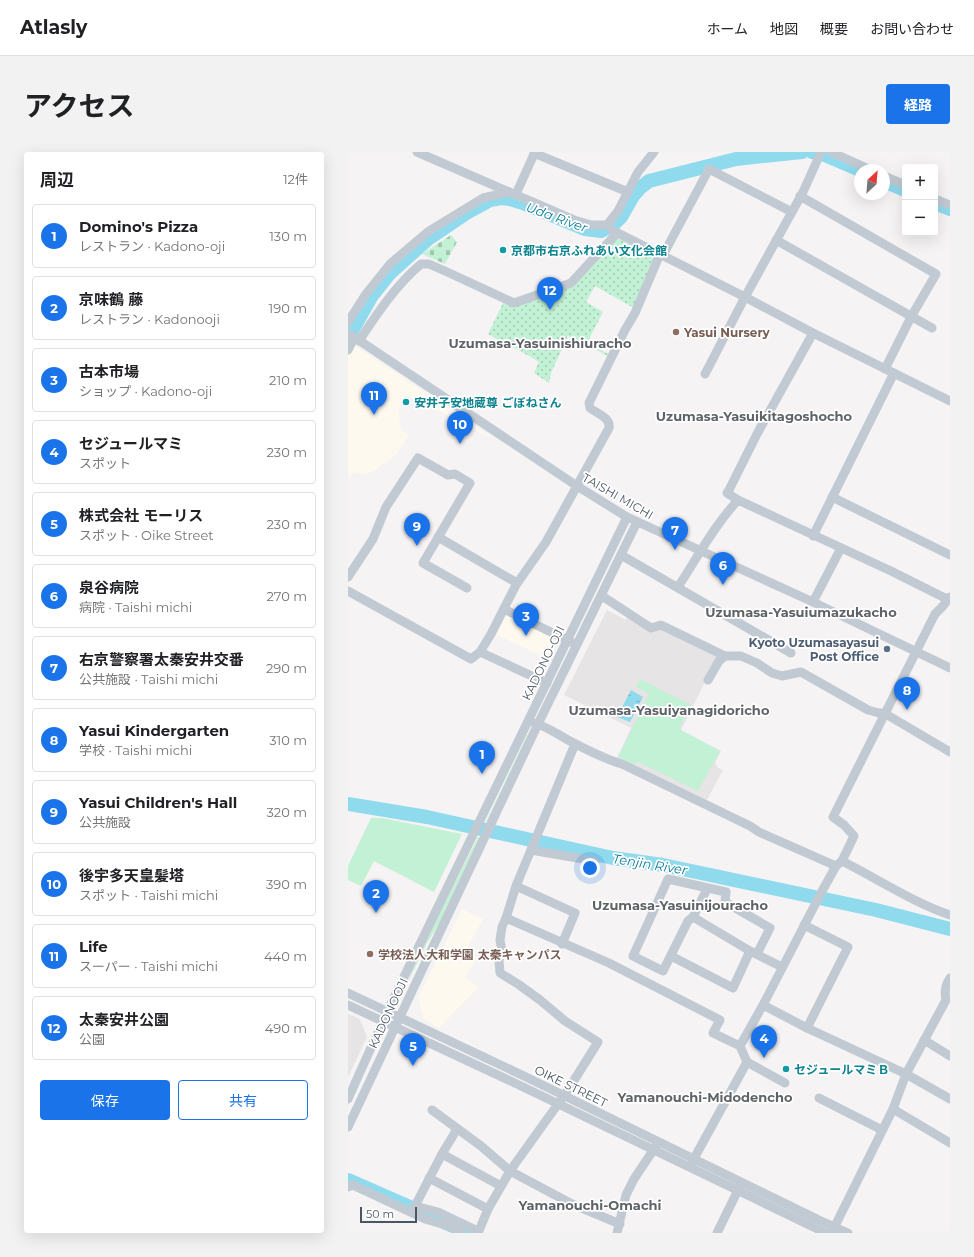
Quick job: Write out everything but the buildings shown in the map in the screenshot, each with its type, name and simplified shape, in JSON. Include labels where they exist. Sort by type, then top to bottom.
[{"type":"street","points":[[417,152],[437,156],[513,193],[574,220],[612,229],[813,333],[950,401]]},
{"type":"street","points":[[348,350],[354,337],[378,313],[400,285],[421,264],[429,264],[514,303],[571,283],[612,229],[618,212],[638,172],[654,152]]},
{"type":"street","points":[[831,152],[858,164]]},
{"type":"street","points":[[513,193],[534,153],[628,192]]},
{"type":"street","points":[[705,374],[792,212],[821,154]]},
{"type":"street","points":[[348,591],[471,659],[480,652],[517,583],[546,542],[609,428],[610,424],[608,420],[590,408],[589,403],[625,330],[636,313],[662,254],[709,169],[792,212]]},
{"type":"street","points":[[890,179],[902,184]]},
{"type":"street","points":[[348,322],[366,294],[390,264],[429,231],[483,198],[513,193]]},
{"type":"street","points":[[800,196],[936,274],[911,317],[885,369]]},
{"type":"street","points":[[937,200],[947,204]]},
{"type":"street","points":[[776,240],[932,328]]},
{"type":"street","points":[[740,1046],[763,1005],[813,907],[854,836],[844,824],[833,817],[935,614],[949,598],[945,598],[738,500],[727,493],[757,434],[813,333]]},
{"type":"street","name":"TAISHI MICHI","points":[[354,337],[577,486],[627,517],[813,602],[950,668]]},
{"type":"street","points":[[814,536],[894,373]]},
{"type":"street","points":[[348,577],[373,539],[386,507],[418,458],[448,475],[456,474],[470,483],[423,563],[467,588]]},
{"type":"street","points":[[832,497],[950,555]]},
{"type":"street","points":[[678,587],[728,511],[738,500]]},
{"type":"street","name":"KADONO-OJI","points":[[481,820],[627,517]]},
{"type":"street","name":"KADONO-OJI","points":[[493,822],[538,724],[637,522]]},
{"type":"street","points":[[438,537],[517,583]]},
{"type":"street","points":[[813,602],[841,548]]},
{"type":"street","points":[[621,555],[791,653]]},
{"type":"street","points":[[602,596],[651,628],[661,625],[725,656],[741,656],[757,663],[772,673],[782,676],[801,672],[868,710],[884,713],[950,752]]},
{"type":"street","points":[[504,609],[578,645]]},
{"type":"street","points":[[480,652],[547,683]]},
{"type":"street","points":[[708,680],[719,661],[725,656]]},
{"type":"street","points":[[528,722],[538,724],[575,744],[622,764],[750,826],[759,832],[839,864],[934,910],[950,915]]},
{"type":"street","points":[[458,1129],[442,1154],[415,1206],[451,1218],[478,1232],[488,1209],[510,1171],[564,1096],[598,1042],[518,984],[500,973],[502,951],[500,940],[502,928],[516,886],[575,744]]},
{"type":"street","name":"KADONOOJI","points":[[348,1099],[387,1012],[481,820]]},
{"type":"street","name":"KADONOOJI","points":[[348,1127],[493,822]]},
{"type":"street","points":[[532,848],[595,861]]},
{"type":"street","points":[[671,956],[733,988],[753,953],[770,928],[725,902],[726,892],[707,889],[668,879],[633,956],[664,971],[671,956],[688,921],[693,917],[707,889]]},
{"type":"street","points":[[516,886],[575,913],[562,944]]},
{"type":"street","points":[[693,917],[753,953],[782,967]]},
{"type":"street","points":[[506,918],[562,944],[609,963],[720,1020],[713,1033],[740,1046],[747,1062],[785,1083]]},
{"type":"street","points":[[804,925],[848,948],[807,1028]]},
{"type":"street","points":[[833,1230],[893,1109],[906,1074],[924,1040],[948,1001],[945,993],[946,984],[950,978]]},
{"type":"street","name":"OIKE STREET","points":[[348,993],[659,1142],[692,1163],[826,1233]]},
{"type":"street","name":"OIKE STREET","points":[[348,1005],[396,1026],[654,1150],[692,1163]]},
{"type":"street","points":[[763,1005],[807,1028],[906,1074],[950,1099]]},
{"type":"street","points":[[924,1040],[950,1056]]},
{"type":"street","points":[[692,1163],[747,1062]]},
{"type":"street","points":[[819,1098],[882,1130]]},
{"type":"street","points":[[893,1109],[950,1143]]},
{"type":"street","points":[[432,1110],[481,1146],[510,1171],[618,1229],[626,1195],[634,1179],[659,1142]]},
{"type":"street","points":[[442,1154],[501,1186]]},
{"type":"street","points":[[429,1178],[488,1209]]},
{"type":"street","points":[[348,1187],[353,1185],[425,1219],[448,1226],[461,1233]]},
{"type":"street","points":[[717,1233],[740,1187]]},
{"type":"street","name":"OIKE STREET","points":[[816,1227],[848,1233]]},
{"type":"shaded area","points":[[352,344],[493,438],[482,434],[460,421],[405,395],[400,403],[399,409],[400,426],[401,429],[408,434],[407,439],[395,456],[372,472],[364,474],[355,472],[348,477],[348,355]]},
{"type":"shaded area","points":[[607,610],[626,620],[629,614],[660,627],[720,657],[716,660],[681,730],[721,751],[715,763],[718,768],[723,770],[707,800],[617,758],[631,728],[564,695]]},
{"type":"shaded area","points":[[505,613],[558,638],[548,659],[495,634]]},
{"type":"shaded area","points":[[462,909],[483,919],[466,951],[477,960],[465,977],[479,987],[439,1028],[424,1019],[418,998]]},
{"type":"shaded area","points":[[348,1014],[360,1019],[367,1037],[348,1077]]},
{"type":"green space","points":[[451,235],[457,242],[445,264],[422,254]]},
{"type":"green space","points":[[621,238],[657,255],[634,308],[595,286],[586,302],[603,312],[588,341],[596,348],[611,355],[610,357],[568,336],[551,373],[549,383],[534,373],[539,362],[527,354],[488,334],[503,303],[514,307],[574,286],[614,240]]},
{"type":"green space","points":[[640,679],[691,705],[679,729],[720,751],[698,791],[638,762],[633,764],[618,757],[649,694],[636,687]]},
{"type":"green space","points":[[527,735],[529,735],[486,822]]},
{"type":"green space","points":[[371,818],[382,818],[462,834],[434,892],[374,861],[361,886],[348,880],[348,866]]},
{"type":"green space","points":[[478,837],[480,838],[439,924],[427,943],[400,998],[428,936]]},
{"type":"water","points":[[631,690],[643,697],[630,722],[617,717]]},
{"type":"waterway","name":"Uda River","points":[[348,338],[371,297],[390,273],[428,239],[468,212],[490,200],[501,198],[510,199],[585,229],[601,231],[614,224],[621,217],[633,196],[649,181],[736,159],[802,152]]},
{"type":"waterway","name":"Uda River","points":[[812,152],[825,155],[854,167]]},
{"type":"waterway","name":"Uda River","points":[[890,184],[902,189]]},
{"type":"waterway","name":"Uda River","points":[[938,204],[950,209]]},
{"type":"waterway","name":"Tenjin River","points":[[348,804],[427,817],[613,858],[663,865],[876,910],[950,929]]},
{"type":"waterway","points":[[348,1180],[469,1233]]},
{"type":"place","name":"京都市右京ふれあい文化会館","points":[[503,250]]},
{"type":"place","name":"太秦安井公園","points":[[550,310]]},
{"type":"place","name":"Yasui Nursery","points":[[676,332]]},
{"type":"place","name":"安井子安地蔵尊 ごぼねさん","points":[[406,402]]},
{"type":"place","name":"Life","points":[[374,415]]},
{"type":"place","name":"後宇多天皇髪塔","points":[[460,444]]},
{"type":"place","name":"Yasui Children's Hall","points":[[417,546]]},
{"type":"place","name":"右京警察署太秦安井交番","points":[[675,550]]},
{"type":"place","name":"泉谷病院","points":[[723,585]]},
{"type":"place","name":"古本市場","points":[[526,636]]},
{"type":"place","name":"Kyoto Uzumasayasui Post Office","points":[[887,649]]},
{"type":"place","name":"Yasui Kindergarten","points":[[907,710]]},
{"type":"place","name":"Domino's Pizza","points":[[482,774]]},
{"type":"place","name":"京味鶴 藤","points":[[376,913]]},
{"type":"place","name":"学校法人大和学園 太秦キャンパス","points":[[370,954]]},
{"type":"place","name":"セジュールマミ","points":[[764,1058]]},
{"type":"place","name":"株式会社 モーリス","points":[[413,1066]]},
{"type":"place","name":"セジュールマミＢ","points":[[786,1069]]},
{"type":"district","name":"Uzumasa-Yasuinishiuracho","points":[[540,343]]},
{"type":"district","name":"Uzumasa-Yasuikitagoshocho","points":[[754,416]]},
{"type":"district","name":"Uzumasa-Yasuiumazukacho","points":[[801,612]]},
{"type":"district","name":"Uzumasa-Yasuiyanagidoricho","points":[[669,710]]},
{"type":"district","name":"Uzumasa-Yasuinijouracho","points":[[680,905]]},
{"type":"district","name":"Yamanouchi-Midodencho","points":[[705,1097]]},
{"type":"district","name":"Yamanouchi-Omachi","points":[[590,1205]]}]
